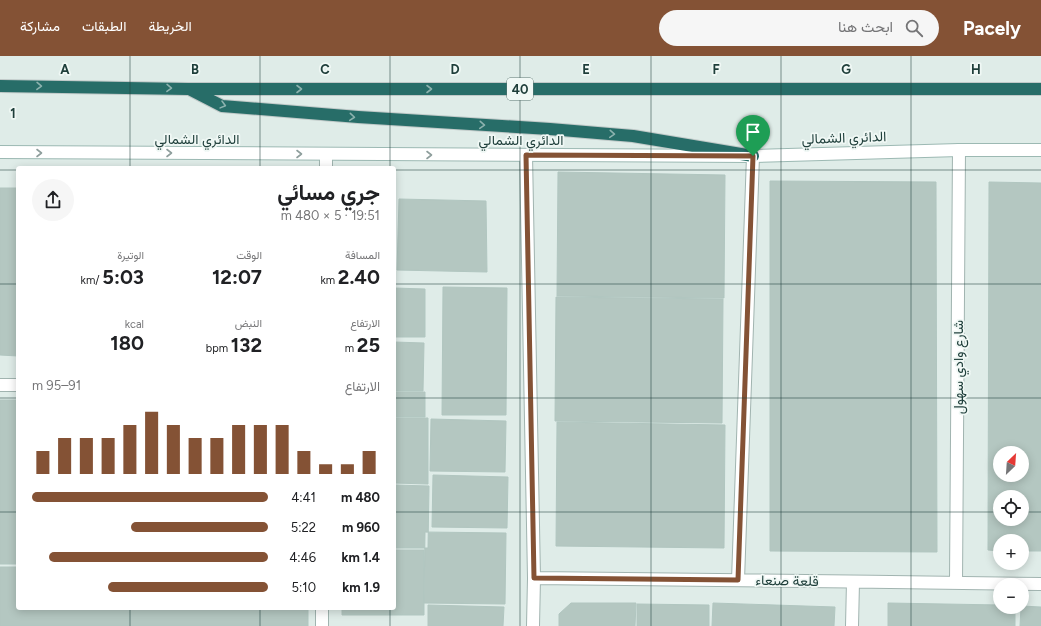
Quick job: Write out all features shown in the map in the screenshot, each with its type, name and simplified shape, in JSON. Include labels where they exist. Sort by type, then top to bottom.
[{"type":"highway","name":"40","points":[[0,86],[188,89],[1041,89]]},
{"type":"highway","points":[[188,89],[222,106],[633,136],[753,156]]},
{"type":"street","name":"الدائري الشمالي","points":[[0,152],[753,156],[959,150],[1041,150]]},
{"type":"street","name":"شارع وادي سهول","points":[[956,583],[959,150]]},
{"type":"street","points":[[326,154],[326,166]]},
{"type":"street","points":[[526,155],[534,578],[533,626]]},
{"type":"street","points":[[738,580],[753,156]]},
{"type":"street","points":[[0,385],[16,385]]},
{"type":"street","name":"قلعة صنعاء","points":[[534,578],[1041,584]]},
{"type":"street","points":[[852,626],[853,582]]},
{"type":"street","points":[[322,610],[322,626]]},
{"type":"building","points":[[558,172],[725,175],[724,298],[557,296]]},
{"type":"building","points":[[770,181],[936,182],[937,552],[770,551]]},
{"type":"building","points":[[989,182],[1041,183],[1041,551],[1029,551],[1029,534],[993,534],[993,550],[988,550]]},
{"type":"building","points":[[0,188],[16,188],[16,356],[0,355]]},
{"type":"building","points":[[399,199],[486,201],[487,272],[397,270]]},
{"type":"building","points":[[443,287],[507,288],[506,415],[442,415]]},
{"type":"building","points":[[396,288],[425,289],[425,337],[396,337]]},
{"type":"building","points":[[556,297],[723,299],[722,423],[555,421]]},
{"type":"building","points":[[396,342],[424,343],[423,391],[396,391]]},
{"type":"building","points":[[396,392],[425,392],[425,417],[396,417]]},
{"type":"building","points":[[0,400],[16,400],[16,564],[0,564]]},
{"type":"building","points":[[396,418],[428,418],[428,484],[396,483]]},
{"type":"building","points":[[431,419],[506,421],[505,472],[430,471]]},
{"type":"building","points":[[557,422],[725,425],[724,548],[556,546]]},
{"type":"building","points":[[433,475],[508,477],[507,528],[432,527]]},
{"type":"building","points":[[396,485],[429,486],[428,548],[396,548]]},
{"type":"building","points":[[425,532],[506,533],[505,604],[424,603]]},
{"type":"building","points":[[396,550],[424,550],[424,615],[342,615],[342,610],[396,610]]},
{"type":"building","points":[[0,567],[16,567],[16,610],[308,610],[308,626],[0,626]]},
{"type":"building","points":[[571,603],[636,603],[635,626],[559,626],[559,614]]},
{"type":"building","points":[[713,603],[835,607],[834,626],[712,626]]},
{"type":"building","points":[[888,603],[993,605],[993,614],[1015,614],[1015,626],[888,626]]},
{"type":"building","points":[[637,604],[709,605],[709,626],[637,626]]},
{"type":"building","points":[[428,605],[504,607],[503,626],[428,626]]},
{"type":"building","points":[[1029,606],[1041,607],[1041,626],[1020,626],[1021,614],[1029,614]]},
{"type":"route","points":[[526,155],[753,156],[738,580],[534,578],[526,155]]}]
